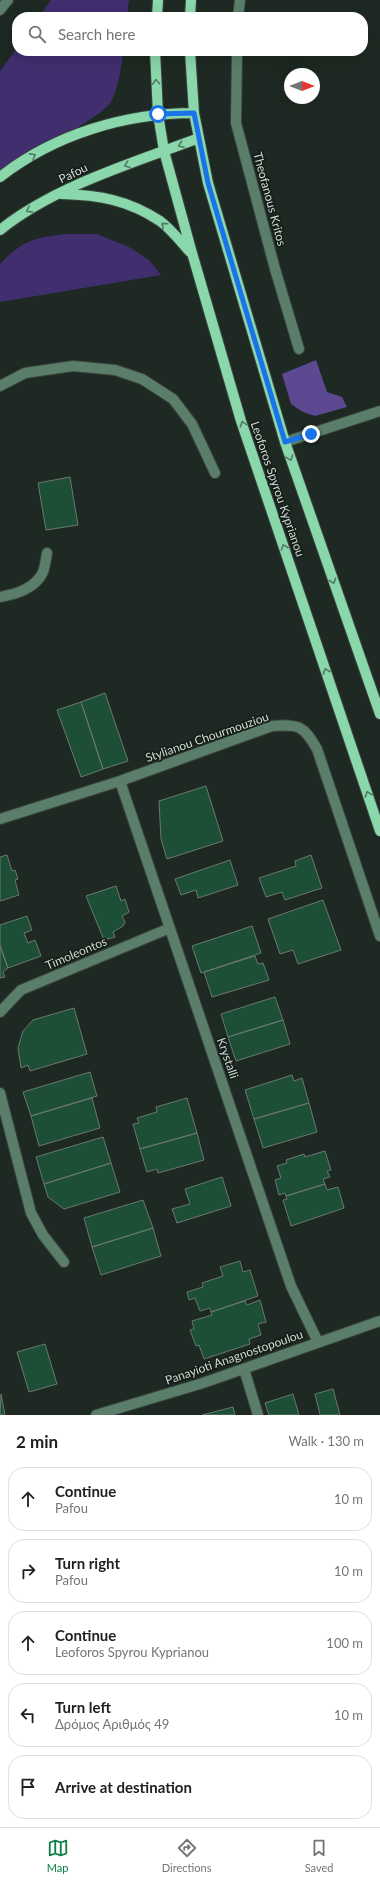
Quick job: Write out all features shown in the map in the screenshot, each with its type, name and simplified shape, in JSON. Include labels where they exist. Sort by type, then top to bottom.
[{"type":"main road","points":[[157,12],[158,0]]},
{"type":"main road","points":[[190,12],[191,0]]},
{"type":"main road","points":[[155,56],[158,114],[164,152]]},
{"type":"main road","points":[[190,56],[194,113],[199,138]]},
{"type":"main road","points":[[0,176],[11,168],[66,138],[102,126],[158,114],[194,113]]},
{"type":"main road","name":"Pafou","points":[[0,230],[16,217],[89,179],[199,138]]},
{"type":"main road","name":"Leoforos Spyrou Kyprianou","points":[[199,138],[208,183],[285,442],[380,714]]},
{"type":"main road","name":"Leoforos Spyrou Kyprianou","points":[[164,152],[192,253],[242,421],[380,831]]},
{"type":"main road","points":[[61,194],[102,196],[136,209],[160,221],[192,253]]},
{"type":"street","points":[[0,10],[8,0]]},
{"type":"street","points":[[239,12],[240,0]]},
{"type":"street","name":"Theofanous Kritos","points":[[237,56],[236,123],[274,269],[300,349]]},
{"type":"street","points":[[0,386],[25,373],[73,366],[115,370],[142,379],[173,399],[192,424],[215,472]]},
{"type":"street","points":[[285,442],[380,411]]},
{"type":"street","points":[[0,597],[16,594],[35,584],[43,572],[47,553]]},
{"type":"street","name":"Stylianou Chourmouziou","points":[[0,819],[120,781],[272,726],[293,725],[307,732],[318,749],[380,936]]},
{"type":"street","name":"Krystalli","points":[[120,781],[291,1286],[318,1342]]},
{"type":"street","name":"Timoleontos","points":[[0,1012],[21,990],[170,928]]},
{"type":"street","points":[[0,1093],[31,1213],[43,1235],[64,1262]]},
{"type":"street","name":"Panayioti Anagnostopoulou","points":[[96,1415],[203,1383],[380,1321]]},
{"type":"street","points":[[244,1369],[258,1415]]},
{"type":"shaded area","points":[[51,0],[129,0],[128,12],[43,12]]},
{"type":"shaded area","points":[[12,55],[12,56],[122,56],[116,91],[111,102],[105,109],[42,149],[0,172],[0,71]]},
{"type":"shaded area","points":[[64,234],[97,234],[129,247],[149,260],[161,275],[0,302],[0,264],[22,245],[36,239]]},
{"type":"shaded area","points":[[316,360],[327,392],[342,397],[347,407],[315,416],[303,412],[291,404],[282,374]]},
{"type":"building","points":[[70,477],[78,525],[46,530],[38,483]]},
{"type":"building","points":[[105,693],[128,761],[103,769],[81,702]]},
{"type":"building","points":[[81,702],[103,769],[81,777],[57,710]]},
{"type":"building","points":[[206,786],[223,841],[167,859],[161,839],[159,801]]},
{"type":"building","points":[[7,855],[12,871],[15,870],[18,879],[15,880],[19,895],[0,901],[0,857]]},
{"type":"building","points":[[311,855],[322,888],[285,900],[282,892],[266,897],[259,878],[296,866],[295,861]]},
{"type":"building","points":[[230,860],[238,885],[198,898],[196,890],[181,895],[175,879]]},
{"type":"building","points":[[116,886],[121,901],[125,899],[129,912],[122,916],[125,922],[123,926],[113,932],[115,937],[104,940],[86,896]]},
{"type":"building","points":[[323,900],[341,950],[298,964],[293,950],[280,954],[268,919]]},
{"type":"building","points":[[27,916],[32,930],[24,933],[28,943],[35,940],[41,956],[8,968],[0,946],[0,925]]},
{"type":"building","points":[[252,926],[261,953],[201,973],[192,946]]},
{"type":"building","points":[[0,946],[8,968],[3,972],[5,977],[0,978]]},
{"type":"building","points":[[255,956],[258,964],[263,963],[269,980],[212,997],[204,972]]},
{"type":"building","points":[[275,997],[283,1020],[228,1037],[221,1014]]},
{"type":"building","points":[[74,1008],[87,1054],[30,1071],[28,1065],[21,1068],[18,1048],[23,1031],[33,1020]]},
{"type":"building","points":[[283,1020],[290,1044],[236,1061],[228,1037]]},
{"type":"building","points":[[90,1072],[97,1096],[31,1116],[23,1092]]},
{"type":"building","points":[[292,1075],[294,1081],[302,1078],[309,1103],[254,1119],[245,1090]]},
{"type":"building","points":[[92,1098],[100,1128],[39,1146],[31,1116]]},
{"type":"building","points":[[187,1098],[197,1133],[140,1149],[133,1124],[139,1123],[137,1118],[157,1112],[156,1107]]},
{"type":"building","points":[[309,1103],[317,1132],[263,1148],[254,1119]]},
{"type":"building","points":[[197,1133],[204,1160],[158,1173],[157,1169],[147,1172],[140,1149]]},
{"type":"building","points":[[103,1137],[111,1163],[44,1184],[36,1157]]},
{"type":"building","points":[[325,1151],[331,1170],[327,1171],[330,1177],[323,1179],[325,1184],[286,1196],[285,1193],[279,1195],[275,1180],[281,1178],[277,1166],[287,1163],[286,1160],[304,1154],[305,1157]]},
{"type":"building","points":[[111,1163],[120,1192],[64,1209],[48,1197],[44,1184]]},
{"type":"building","points":[[222,1177],[231,1206],[177,1223],[172,1209],[190,1204],[185,1189]]},
{"type":"building","points":[[325,1184],[327,1190],[338,1187],[344,1208],[291,1226],[283,1200],[287,1199],[286,1196]]},
{"type":"building","points":[[143,1200],[153,1228],[92,1247],[84,1218]]},
{"type":"building","points":[[153,1228],[161,1256],[101,1275],[92,1247]]},
{"type":"building","points":[[240,1261],[243,1272],[250,1270],[258,1296],[211,1312],[210,1308],[200,1311],[195,1298],[189,1300],[187,1292],[203,1287],[202,1283],[223,1276],[220,1267]]},
{"type":"building","points":[[260,1300],[266,1322],[258,1324],[261,1335],[249,1339],[250,1344],[204,1359],[199,1345],[196,1346],[190,1330],[194,1329],[192,1321],[212,1315],[211,1312],[245,1301],[247,1305]]},
{"type":"building","points":[[45,1344],[57,1384],[29,1392],[17,1352]]},
{"type":"building","points":[[333,1389],[340,1415],[320,1415],[315,1394]]},
{"type":"building","points":[[1,1394],[5,1415],[0,1415]]},
{"type":"building","points":[[293,1394],[299,1415],[269,1415],[265,1403]]},
{"type":"building","points":[[233,1407],[235,1415],[202,1415]]},
{"type":"route","points":[[158,114],[194,113],[208,183],[285,442],[311,434]]}]
